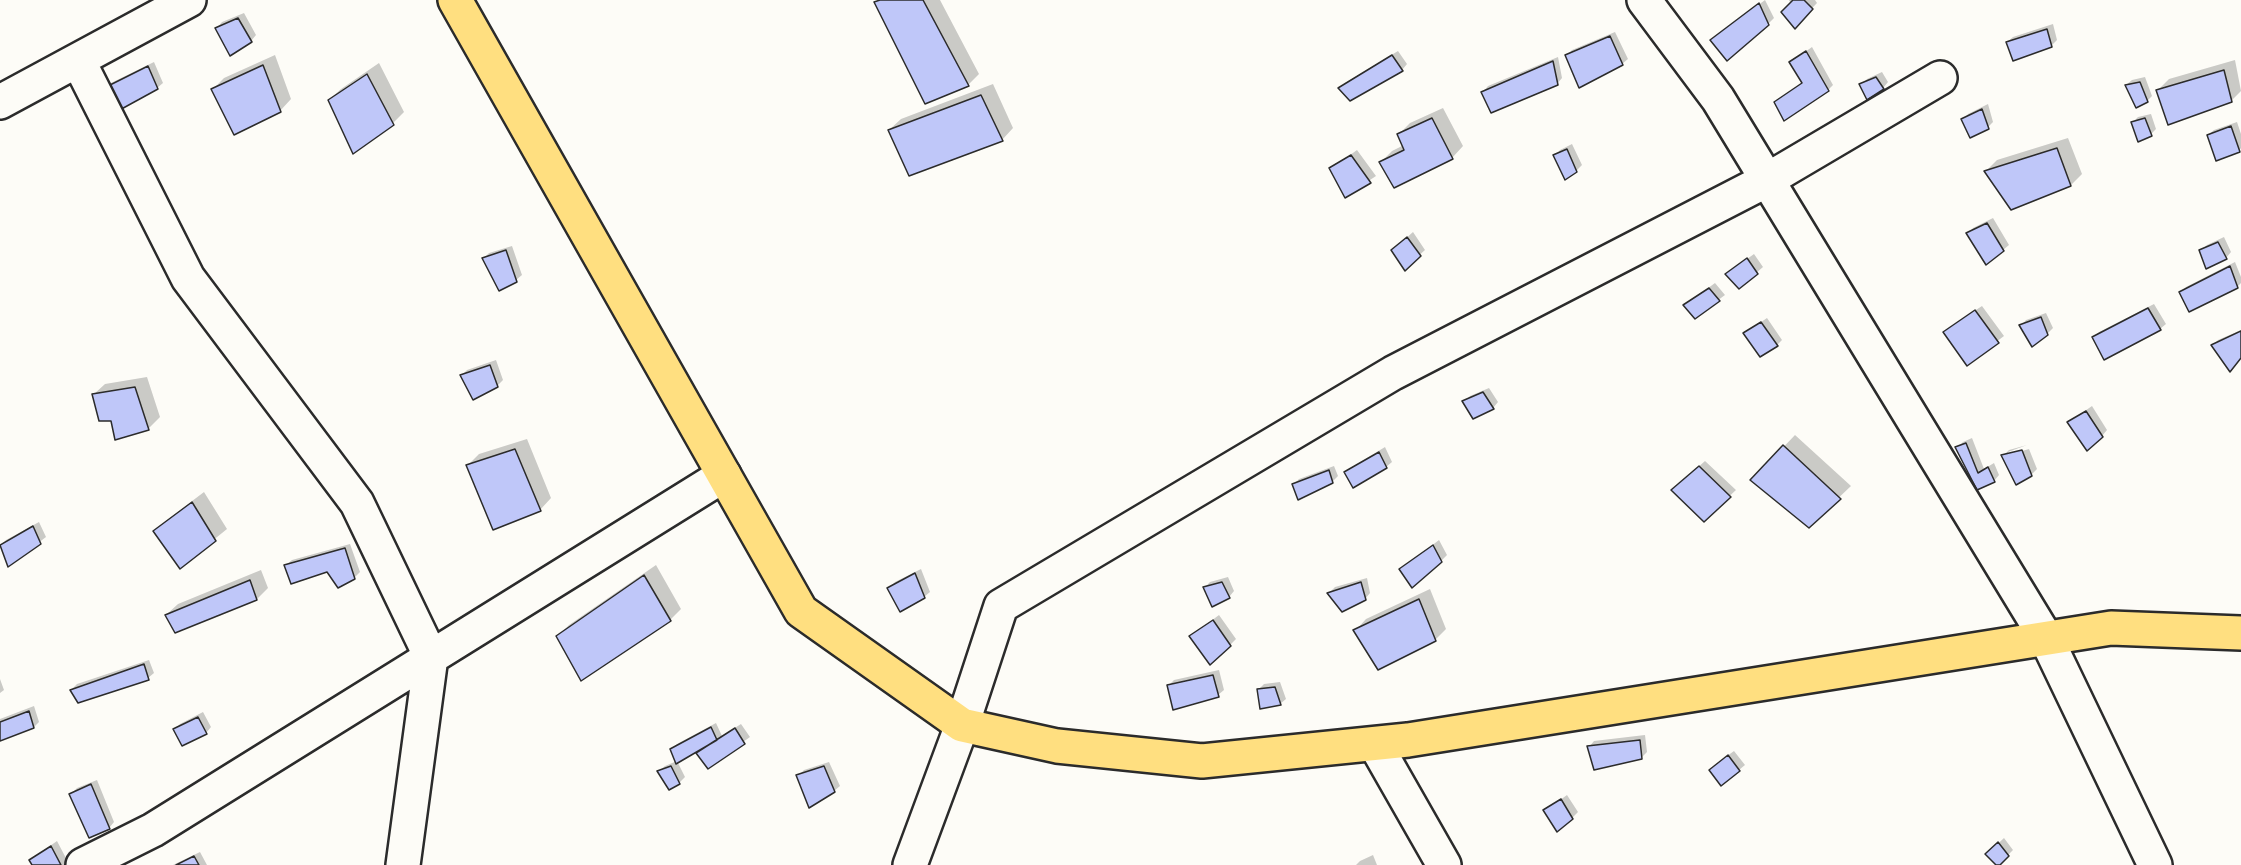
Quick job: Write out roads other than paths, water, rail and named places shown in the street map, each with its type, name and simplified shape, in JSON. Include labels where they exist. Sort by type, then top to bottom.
[{"type":"main road","points":[[455,0],[801,611],[962,724],[1057,746],[1202,761],[1408,740],[2111,628],[2241,633]]},
{"type":"street","points":[[0,102],[189,0]]},
{"type":"street","points":[[1644,0],[1718,99],[2046,638],[2155,865]]},
{"type":"street","points":[[78,60],[188,278],[357,502],[431,657],[403,865]]},
{"type":"street","points":[[910,865],[962,724],[1001,606],[1393,373],[1767,180],[1940,78]]},
{"type":"street","points":[[83,865],[153,830],[724,475]]},
{"type":"street","points":[[1375,744],[1444,865]]}]
